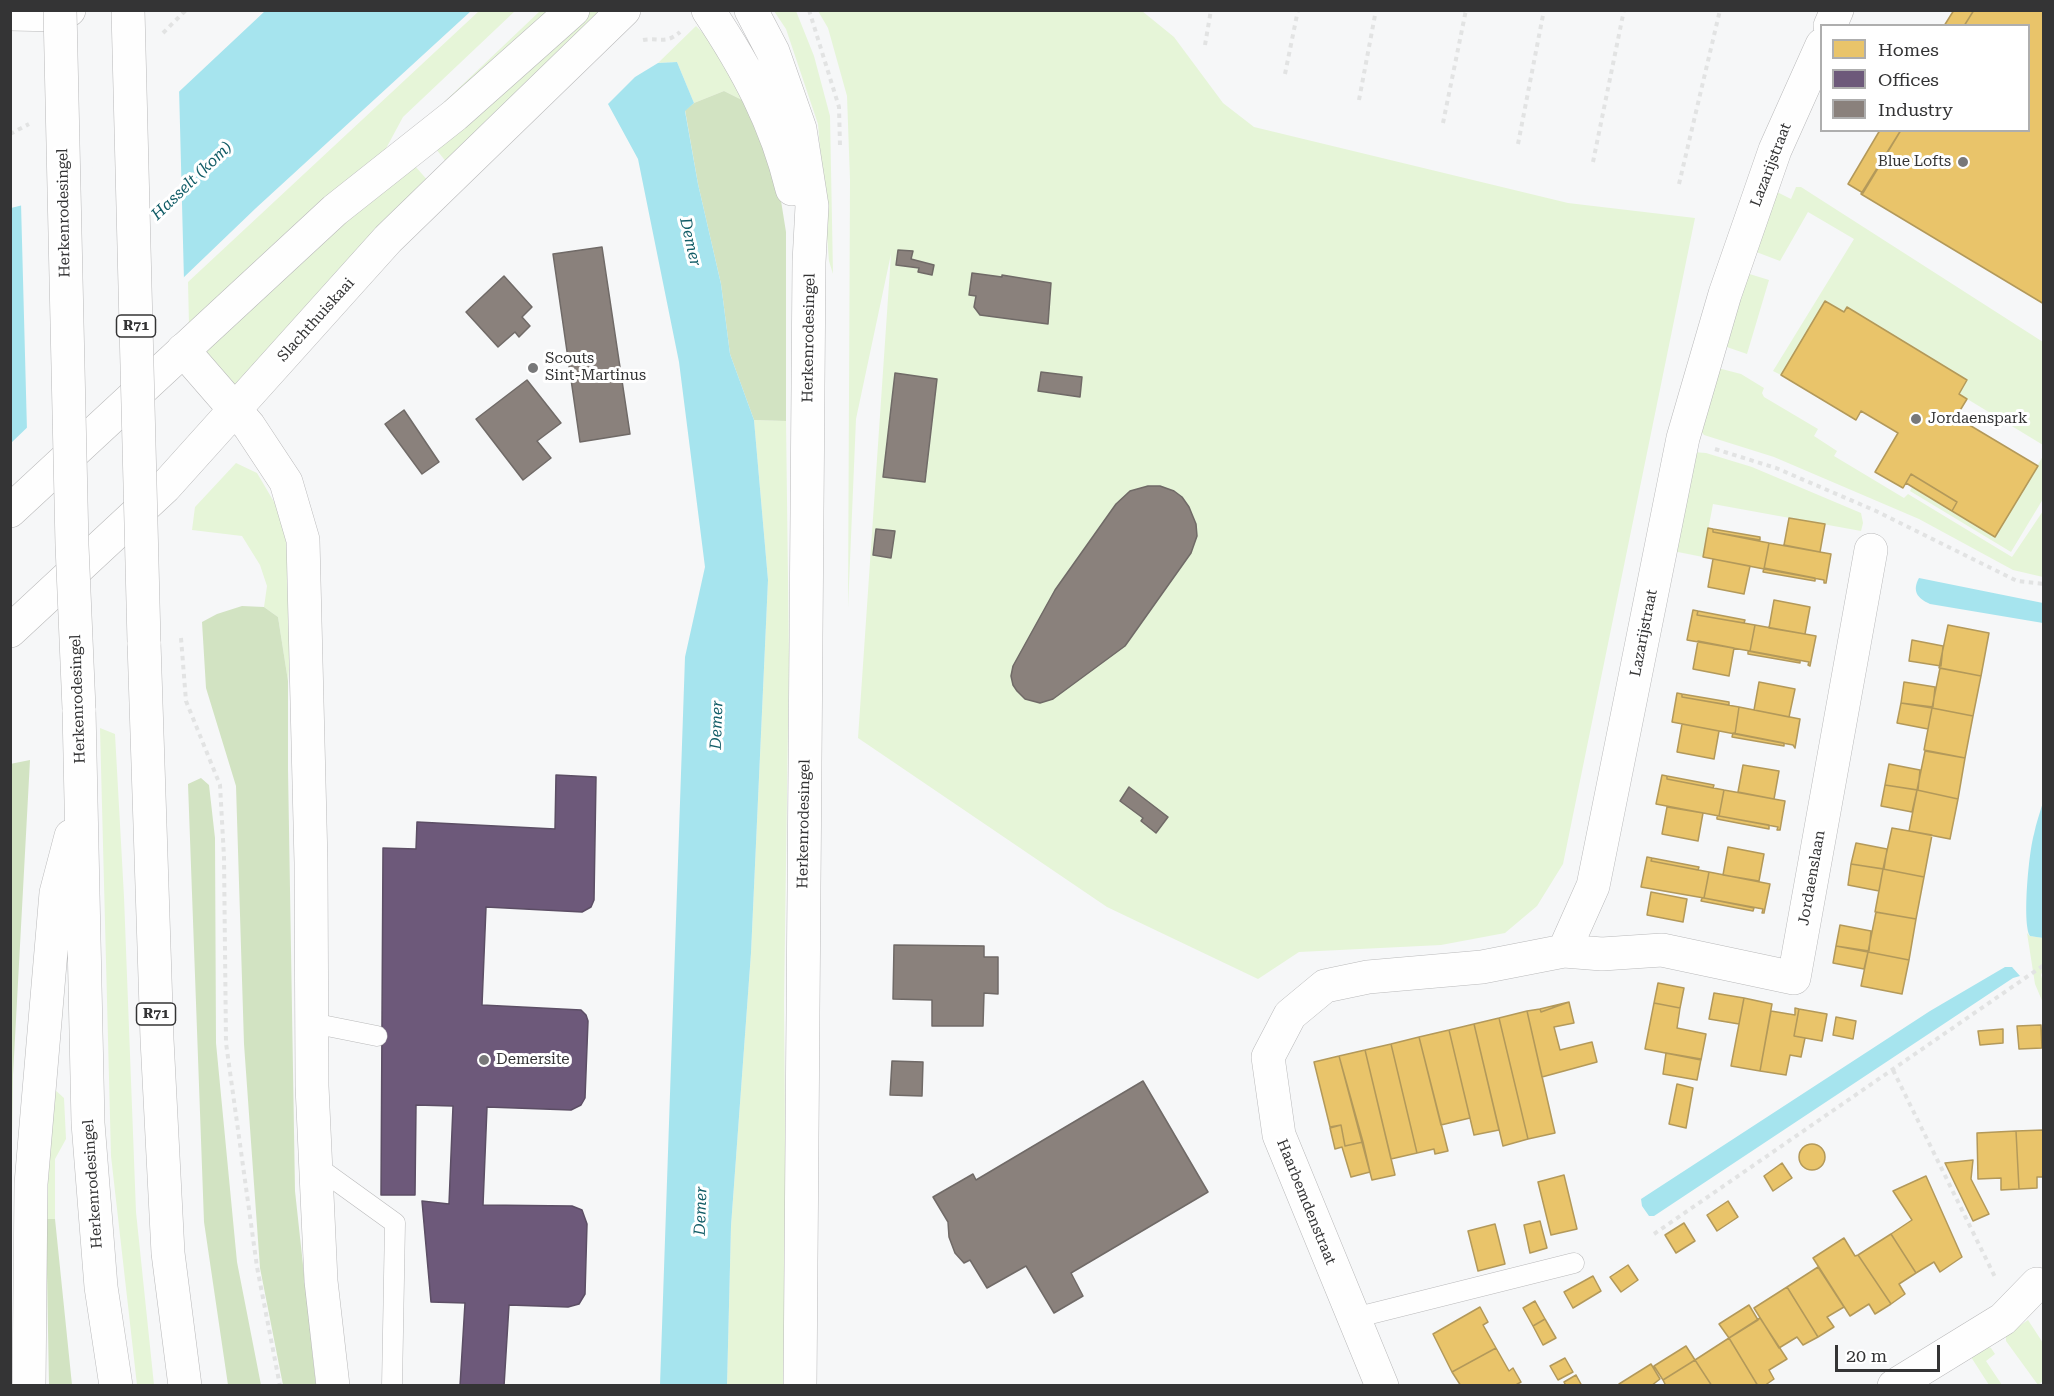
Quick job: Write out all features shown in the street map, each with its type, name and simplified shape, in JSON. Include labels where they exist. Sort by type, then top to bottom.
[{"type":"main road","name":"Herkenrodesingel","points":[[60,10],[88,1123],[101,1287],[116,1386]]},
{"type":"main road","points":[[10,14],[59,15],[69,10]]},
{"type":"main road","name":"R71","points":[[128,10],[157,1040],[168,1253],[185,1386]]},
{"type":"main road","points":[[10,511],[335,210],[455,115],[573,10]]},
{"type":"main road","name":"Slachthuiskaai","points":[[10,631],[165,487],[388,239],[624,10]]},
{"type":"main road","name":"Herkenrodesingel","points":[[708,10],[749,75],[771,121],[789,176],[809,262]]},
{"type":"main road","name":"Herkenrodesingel","points":[[751,10],[773,52],[800,129],[812,206],[809,262],[800,1386]]},
{"type":"main road","points":[[1831,24],[1837,10]]},
{"type":"main road","name":"Lazarijstraat","points":[[1564,951],[1593,885],[1683,438],[1725,294],[1775,150],[1820,47]]},
{"type":"main road","points":[[183,350],[249,426],[286,482],[303,540],[311,863],[312,1086],[321,1281],[333,1386]]},
{"type":"main road","name":"Jordaenslaan","points":[[1564,951],[1602,954],[1662,950],[1794,978],[1870,550]]},
{"type":"main road","points":[[29,1386],[31,1184],[56,893],[81,800]]},
{"type":"main road","name":"Haarbemdenstraat","points":[[1382,1386],[1279,1135],[1268,1056],[1290,1015],[1325,986],[1368,977],[1482,968],[1564,951]]},
{"type":"main road","points":[[1894,1386],[2003,1318],[2037,1284]]},
{"type":"lane","points":[[312,1023],[377,1036]]},
{"type":"lane","points":[[316,1166],[395,1222],[392,1386]]},
{"type":"lane","points":[[1354,1318],[1574,1263]]},
{"type":"path","points":[[809,10],[839,107],[840,151]]},
{"type":"path","points":[[1205,45],[1211,10]]},
{"type":"path","points":[[1285,74],[1298,10]]},
{"type":"path","points":[[1359,100],[1377,10]]},
{"type":"path","points":[[1443,123],[1466,10]]},
{"type":"path","points":[[1518,144],[1544,10]]},
{"type":"path","points":[[1593,162],[1624,10]]},
{"type":"path","points":[[1679,184],[1720,10]]},
{"type":"path","points":[[1683,438],[1776,468],[1876,511],[2017,581],[2043,584]]},
{"type":"path","points":[[181,637],[186,701],[219,785],[224,856],[226,1043],[257,1267],[280,1386]]},
{"type":"path","points":[[1653,1234],[2043,965]]},
{"type":"path","points":[[1893,1070],[1983,1254],[2013,1309]]},
{"type":"green space","points":[[479,11],[515,11],[403,117],[376,167],[189,325],[188,282]]},
{"type":"green space","points":[[540,11],[554,11],[441,105]]},
{"type":"green space","points":[[590,11],[609,11],[447,163],[436,149]]},
{"type":"green space","points":[[774,11],[796,11],[814,56],[830,116],[833,274],[829,261],[818,124],[786,29]]},
{"type":"green space","points":[[818,11],[1142,11],[1174,37],[1223,103],[1254,127],[1568,203],[1695,218],[1563,864],[1537,906],[1505,933],[1441,945],[1299,952],[1258,979],[1107,907],[858,738],[891,254],[856,419],[848,608],[850,180],[847,96],[828,28]]},
{"type":"green space","points":[[696,26],[718,48],[750,104],[724,91],[694,103],[677,62],[658,63]]},
{"type":"green space","points":[[724,91],[750,104],[778,182],[786,232],[786,421],[754,420],[730,354],[721,284],[698,184],[685,110],[694,103]]},
{"type":"green space","points":[[415,166],[429,182],[235,387],[198,351],[345,219]]},
{"type":"green space","points":[[1796,187],[1801,187],[2043,342],[2043,445],[1959,394],[1967,380],[1847,307],[1844,312],[1826,301],[1781,375],[1773,371],[1854,239],[1808,212],[1780,261],[1751,250],[1771,189],[1791,199]]},
{"type":"green space","points":[[1743,272],[1769,280],[1747,354],[1721,345]]},
{"type":"green space","points":[[1714,367],[1741,374],[1764,388],[1762,393],[1764,397],[1818,429],[1814,436],[1837,451],[1834,456],[1904,498],[1908,494],[2012,557],[2043,511],[2043,577],[2013,570],[1919,519],[1774,457],[1704,435],[1699,429]]},
{"type":"green space","points":[[754,420],[786,421],[789,657],[784,1002],[787,1385],[727,1386],[731,1226],[751,953],[768,580]]},
{"type":"green space","points":[[1693,452],[1706,453],[1752,467],[1861,513],[1863,523],[1861,531],[1713,504],[1703,557],[1673,551]]},
{"type":"green space","points":[[2043,456],[2043,499],[2011,552],[1910,491],[1912,487],[1995,537]]},
{"type":"green space","points":[[236,463],[257,473],[283,517],[294,609],[288,681],[278,617],[264,607],[267,586],[260,565],[242,536],[192,530],[195,507]]},
{"type":"green space","points":[[242,606],[264,607],[278,617],[288,681],[295,1191],[316,1385],[283,1385],[260,1268],[244,1044],[236,786],[206,688],[202,622],[217,614]]},
{"type":"green space","points":[[100,728],[115,734],[124,897],[136,1212],[154,1385],[137,1385],[111,1156]]},
{"type":"green space","points":[[30,760],[13,1075],[11,1201],[10,764]]},
{"type":"green space","points":[[201,778],[209,785],[215,838],[216,1043],[237,1262],[261,1385],[228,1385],[204,1222],[188,784]]},
{"type":"green space","points":[[2027,933],[2030,936],[2043,938],[2041,975],[2043,1003],[2035,984]]},
{"type":"green space","points":[[53,1088],[64,1098],[66,1139],[55,1159],[55,1219],[46,1219]]},
{"type":"green space","points":[[46,1219],[55,1219],[72,1385],[49,1385]]},
{"type":"green space","points":[[2028,1320],[2043,1343],[2043,1381],[2038,1385],[2006,1341],[2006,1335]]},
{"type":"green space","points":[[1987,1346],[1995,1354],[1986,1361],[2002,1385],[1989,1385],[1971,1357]]},
{"type":"water","name":"Hasselt (kom)","points":[[265,11],[471,11],[256,208],[11,443],[11,208],[71,193]]},
{"type":"water","name":"Demer","points":[[677,62],[694,103],[685,111],[698,184],[721,284],[730,354],[754,420],[768,580],[751,953],[731,1226],[727,1386],[660,1385],[685,657],[705,567],[679,362],[638,159],[608,104],[635,77],[658,63]]},
{"type":"water","points":[[1919,578],[2043,603],[2043,623],[1930,604],[1917,594],[1916,587]]},
{"type":"water","points":[[2043,802],[2044,938],[2030,936],[2026,902],[2032,843]]},
{"type":"water","points":[[2005,967],[2012,967],[2020,976],[2013,978],[1654,1216],[1649,1216],[1642,1206],[1641,1199],[1930,1011]]},
{"type":"pier","points":[[179,87],[184,281],[27,431],[21,203],[69,190]]},
{"type":"building: Homes","points":[[1954,10],[1974,10],[1965,24],[1945,24]]},
{"type":"building: Homes","name":"Blue Lofts","points":[[1974,10],[2044,10],[2044,304],[1861,194],[1900,132],[2030,132],[2030,24],[1965,24]]},
{"type":"building: Homes","points":[[1879,132],[1900,132],[1863,193],[1848,184]]},
{"type":"building: Homes","name":"Jordaenspark","points":[[1825,301],[1844,312],[1847,307],[1967,380],[1959,394],[1967,399],[1956,417],[2038,466],[1995,537],[1952,511],[1957,502],[1911,474],[1903,488],[1875,472],[1898,433],[1861,411],[1856,420],[1781,375]]},
{"type":"building: Homes","points":[[1911,474],[1957,502],[1952,511],[1906,483]]},
{"type":"building: Homes","points":[[1789,518],[1825,524],[1820,552],[1784,545]]},
{"type":"building: Homes","points":[[1708,528],[1713,529],[1713,532],[1769,543],[1764,569],[1703,557]]},
{"type":"building: Homes","points":[[1713,529],[1760,537],[1760,540],[1713,532]]},
{"type":"building: Homes","points":[[1769,543],[1831,554],[1826,583],[1824,580],[1764,569]]},
{"type":"building: Homes","points":[[1713,559],[1750,566],[1744,594],[1708,587]]},
{"type":"building: Homes","points":[[1764,568],[1815,578],[1815,581],[1763,572]]},
{"type":"building: Homes","points":[[1774,600],[1810,607],[1805,634],[1769,628]]},
{"type":"building: Homes","points":[[1693,610],[1698,611],[1697,615],[1755,625],[1750,651],[1687,640]]},
{"type":"building: Homes","points":[[1698,611],[1745,620],[1744,623],[1697,615]]},
{"type":"building: Homes","points":[[1755,625],[1816,636],[1810,666],[1809,662],[1750,651]]},
{"type":"building: Homes","points":[[1948,625],[1989,633],[1981,676],[1939,668]]},
{"type":"building: Homes","points":[[1912,640],[1943,646],[1941,666],[1909,661]]},
{"type":"building: Homes","points":[[1698,641],[1734,648],[1729,676],[1693,669]]},
{"type":"building: Homes","points":[[1748,651],[1800,661],[1800,663],[1748,654]]},
{"type":"building: Homes","points":[[1940,668],[1981,676],[1973,716],[1932,708]]},
{"type":"building: Homes","points":[[1759,682],[1795,689],[1789,717],[1754,710]]},
{"type":"building: Homes","points":[[1904,682],[1935,687],[1933,707],[1901,703]]},
{"type":"building: Homes","points":[[1677,693],[1682,694],[1682,697],[1739,707],[1735,734],[1672,722]]},
{"type":"building: Homes","points":[[1682,694],[1729,702],[1729,705],[1682,697]]},
{"type":"building: Homes","points":[[1901,703],[1932,708],[1928,729],[1897,723]]},
{"type":"building: Homes","points":[[1739,707],[1800,719],[1795,748],[1793,745],[1735,734]]},
{"type":"building: Homes","points":[[1932,708],[1973,716],[1965,758],[1924,750]]},
{"type":"building: Homes","points":[[1682,724],[1719,731],[1714,759],[1677,752]]},
{"type":"building: Homes","points":[[1733,733],[1784,743],[1784,746],[1732,737]]},
{"type":"building: Homes","points":[[1925,751],[1965,758],[1958,799],[1917,790]]},
{"type":"building: Homes","points":[[1889,764],[1920,770],[1918,790],[1885,785]]},
{"type":"building: Homes","points":[[1743,765],[1779,771],[1774,799],[1738,792]]},
{"type":"building: Homes","points":[[1662,775],[1667,776],[1667,779],[1724,790],[1719,816],[1656,804]]},
{"type":"building: Homes","points":[[1667,776],[1714,785],[1713,788],[1667,779]]},
{"type":"building: Homes","points":[[1885,785],[1917,790],[1912,812],[1881,806]]},
{"type":"building: Homes","points":[[1724,790],[1785,801],[1780,830],[1777,830],[1778,827],[1719,816]]},
{"type":"building: Homes","points":[[1917,790],[1958,799],[1950,839],[1909,831]]},
{"type":"building: Homes","points":[[1667,807],[1703,813],[1698,841],[1662,834]]},
{"type":"building: Homes","points":[[1717,816],[1769,825],[1769,829],[1717,819]]},
{"type":"building: Homes","points":[[1892,828],[1932,835],[1924,877],[1883,869]]},
{"type":"building: Homes","points":[[1856,843],[1887,849],[1884,869],[1851,864]]},
{"type":"building: Homes","points":[[1728,847],[1764,854],[1759,881],[1723,875]]},
{"type":"building: Homes","points":[[1647,857],[1652,858],[1651,861],[1709,872],[1704,898],[1641,887]]},
{"type":"building: Homes","points":[[1652,858],[1699,867],[1698,870],[1651,861]]},
{"type":"building: Homes","points":[[1851,864],[1883,869],[1879,891],[1848,885]]},
{"type":"building: Homes","points":[[1883,869],[1924,877],[1916,919],[1875,912]]},
{"type":"building: Homes","points":[[1709,872],[1770,884],[1764,913],[1762,913],[1763,909],[1704,898]]},
{"type":"building: Homes","points":[[1651,892],[1687,899],[1683,922],[1647,915]]},
{"type":"building: Homes","points":[[1702,898],[1754,908],[1753,911],[1701,901]]},
{"type":"building: Homes","points":[[1876,912],[1916,919],[1909,960],[1868,952]]},
{"type":"building: Homes","points":[[1840,925],[1871,931],[1869,951],[1836,946]]},
{"type":"building: Homes","points":[[1836,946],[1868,952],[1864,969],[1833,963]]},
{"type":"building: Homes","points":[[1868,952],[1909,960],[1902,994],[1861,986]]},
{"type":"building: Homes","points":[[1658,983],[1684,988],[1680,1008],[1654,1003]]},
{"type":"building: Homes","points":[[1714,993],[1744,998],[1739,1024],[1709,1019]]},
{"type":"building: Homes","points":[[1744,998],[1772,1004],[1760,1071],[1731,1066]]},
{"type":"building: Homes","points":[[1569,1002],[1574,1023],[1554,1027],[1560,1050],[1592,1042],[1597,1062],[1542,1077],[1527,1011],[1540,1009],[1541,1012]]},
{"type":"building: Homes","points":[[1569,1002],[1541,1012],[1540,1009]]},
{"type":"building: Homes","points":[[1654,1003],[1680,1008],[1677,1028],[1706,1034],[1701,1060],[1645,1049]]},
{"type":"building: Homes","points":[[1795,1008],[1799,1009],[1794,1036],[1805,1038],[1801,1057],[1790,1055],[1786,1075],[1760,1071],[1771,1011],[1795,1015]]},
{"type":"building: Homes","points":[[1799,1009],[1827,1014],[1822,1041],[1794,1036]]},
{"type":"building: Homes","points":[[1527,1011],[1555,1133],[1528,1139],[1499,1018]]},
{"type":"building: Homes","points":[[1836,1017],[1856,1021],[1853,1039],[1833,1035]]},
{"type":"building: Homes","points":[[1499,1018],[1528,1139],[1503,1146],[1474,1024]]},
{"type":"building: Homes","points":[[1474,1024],[1499,1130],[1474,1135],[1449,1030]]},
{"type":"building: Homes","points":[[2041,1025],[2042,1048],[2019,1049],[2017,1026]]},
{"type":"building: Homes","points":[[2003,1029],[2003,1043],[1980,1045],[1978,1031]]},
{"type":"building: Homes","points":[[1449,1030],[1470,1118],[1441,1125],[1419,1037]]},
{"type":"building: Homes","points":[[1419,1037],[1448,1151],[1435,1154],[1434,1149],[1417,1153],[1391,1044]]},
{"type":"building: Homes","points":[[1391,1044],[1417,1153],[1391,1159],[1365,1050]]},
{"type":"building: Homes","points":[[1365,1050],[1395,1175],[1372,1180],[1339,1056]]},
{"type":"building: Homes","points":[[1666,1053],[1701,1059],[1697,1080],[1663,1074]]},
{"type":"building: Homes","points":[[1339,1056],[1363,1142],[1345,1146],[1341,1125],[1330,1127],[1314,1062]]},
{"type":"building: Homes","points":[[1677,1084],[1693,1088],[1686,1128],[1669,1124]]},
{"type":"building: Homes","points":[[1341,1125],[1345,1146],[1363,1142],[1370,1172],[1351,1177],[1342,1147],[1335,1149],[1330,1128]]},
{"type":"building: Homes","points":[[2044,1130],[2044,1177],[2037,1177],[2037,1188],[2019,1189],[2016,1131]]},
{"type":"building: Homes","points":[[2016,1131],[2019,1189],[2001,1190],[2001,1178],[1978,1179],[1977,1133]]},
{"type":"building: Homes","points":[[1812,1144],[1821,1148],[1825,1157],[1821,1166],[1812,1170],[1803,1166],[1799,1157],[1803,1148]]},
{"type":"building: Homes","points":[[1973,1160],[1971,1179],[1989,1214],[1973,1221],[1945,1163]]},
{"type":"building: Homes","points":[[1782,1163],[1792,1178],[1773,1191],[1764,1176]]},
{"type":"building: Homes","points":[[1564,1175],[1577,1229],[1551,1235],[1538,1182]]},
{"type":"building: Homes","points":[[1926,1176],[1962,1257],[1940,1272],[1934,1262],[1916,1273],[1891,1234],[1912,1220],[1893,1191]]},
{"type":"building: Homes","points":[[1728,1201],[1738,1217],[1717,1231],[1707,1215]]},
{"type":"building: Homes","points":[[1540,1221],[1547,1248],[1530,1253],[1524,1225]]},
{"type":"building: Homes","points":[[1684,1223],[1695,1241],[1676,1253],[1665,1235]]},
{"type":"building: Homes","points":[[1495,1224],[1505,1264],[1478,1271],[1468,1231]]},
{"type":"building: Homes","points":[[1891,1234],[1916,1273],[1899,1284],[1905,1294],[1891,1304],[1858,1255]]},
{"type":"building: Homes","points":[[1844,1238],[1891,1304],[1875,1314],[1869,1304],[1850,1316],[1813,1258]]},
{"type":"building: Homes","points":[[1628,1265],[1638,1280],[1621,1292],[1610,1277]]},
{"type":"building: Homes","points":[[1818,1267],[1844,1307],[1827,1317],[1834,1327],[1818,1337],[1787,1287]]},
{"type":"building: Homes","points":[[1593,1276],[1601,1291],[1573,1308],[1564,1292]]},
{"type":"building: Homes","points":[[1787,1287],[1818,1337],[1803,1345],[1797,1337],[1779,1348],[1754,1308]]},
{"type":"building: Homes","points":[[1535,1301],[1545,1319],[1533,1326],[1523,1308]]},
{"type":"building: Homes","points":[[1749,1305],[1758,1320],[1729,1338],[1719,1324]]},
{"type":"building: Homes","points":[[1480,1307],[1488,1322],[1483,1325],[1496,1348],[1452,1372],[1433,1334]]},
{"type":"building: Homes","points":[[1760,1318],[1787,1359],[1769,1370],[1774,1379],[1764,1386],[1758,1386],[1729,1338]]},
{"type":"building: Homes","points":[[1545,1319],[1556,1338],[1543,1345],[1533,1326]]},
{"type":"building: Homes","points":[[1729,1338],[1758,1386],[1712,1386],[1695,1360]]},
{"type":"building: Homes","points":[[1686,1346],[1695,1360],[1663,1380],[1654,1366]]},
{"type":"building: Homes","points":[[1496,1348],[1509,1371],[1513,1368],[1521,1382],[1514,1386],[1461,1386],[1452,1372]]},
{"type":"building: Homes","points":[[1565,1358],[1573,1372],[1558,1380],[1550,1366]]},
{"type":"building: Homes","points":[[1695,1360],[1712,1386],[1666,1386],[1663,1380]]},
{"type":"building: Homes","points":[[1651,1364],[1660,1379],[1651,1386],[1620,1386],[1619,1384]]},
{"type":"building: Homes","points":[[1576,1375],[1582,1386],[1566,1386],[1564,1382]]},
{"type":"building: Offices","name":"Demersite","points":[[556,775],[596,777],[594,900],[591,907],[582,912],[486,907],[482,1005],[581,1010],[588,1021],[585,1098],[581,1105],[571,1110],[487,1107],[483,1205],[572,1206],[582,1210],[587,1224],[585,1294],[579,1304],[568,1307],[509,1305],[504,1386],[460,1386],[465,1303],[431,1302],[422,1201],[449,1204],[453,1106],[416,1105],[415,1195],[381,1195],[383,848],[416,849],[417,822],[555,829]]},
{"type":"building: Industry","points":[[602,247],[630,434],[580,442],[553,254]]},
{"type":"building: Industry","points":[[898,250],[913,251],[911,259],[934,265],[932,275],[918,272],[919,268],[896,265]]},
{"type":"building: Industry","points":[[972,273],[1051,283],[1048,324],[980,315],[974,307],[976,296],[969,295]]},
{"type":"building: Industry","points":[[504,276],[532,307],[522,317],[530,326],[519,337],[515,332],[498,347],[466,312]]},
{"type":"building: Industry","points":[[1041,372],[1082,377],[1080,397],[1038,391]]},
{"type":"building: Industry","points":[[895,373],[937,379],[925,482],[883,477]]},
{"type":"building: Industry","points":[[527,380],[561,423],[537,441],[551,458],[523,480],[476,419]]},
{"type":"building: Industry","points":[[404,410],[439,462],[422,474],[385,424]]},
{"type":"building: Industry","points":[[1148,486],[1160,486],[1174,491],[1189,507],[1196,524],[1197,536],[1191,553],[1125,646],[1053,699],[1040,703],[1025,699],[1013,685],[1011,676],[1013,666],[1055,590],[1116,504],[1130,491]]},
{"type":"building: Industry","points":[[876,529],[895,531],[891,558],[873,555]]},
{"type":"building: Industry","points":[[1129,787],[1168,817],[1156,833],[1141,821],[1143,818],[1120,801]]},
{"type":"building: Industry","points":[[894,945],[984,946],[984,957],[998,957],[998,994],[984,993],[983,1026],[932,1026],[932,1000],[893,999]]},
{"type":"building: Industry","points":[[892,1061],[923,1062],[922,1096],[890,1095]]},
{"type":"building: Industry","points":[[1143,1081],[1208,1192],[1071,1273],[1083,1296],[1054,1313],[1026,1266],[987,1288],[970,1260],[964,1263],[955,1253],[949,1237],[948,1222],[933,1197],[973,1174],[976,1180]]},
{"type":"place","name":"Blue Lofts","points":[[1963,162]]},
{"type":"place","name":"Scouts Sint-Martinus","points":[[533,368]]},
{"type":"place","name":"Jordaenspark","points":[[1916,419]]},
{"type":"place","name":"Demersite","points":[[484,1060]]}]
